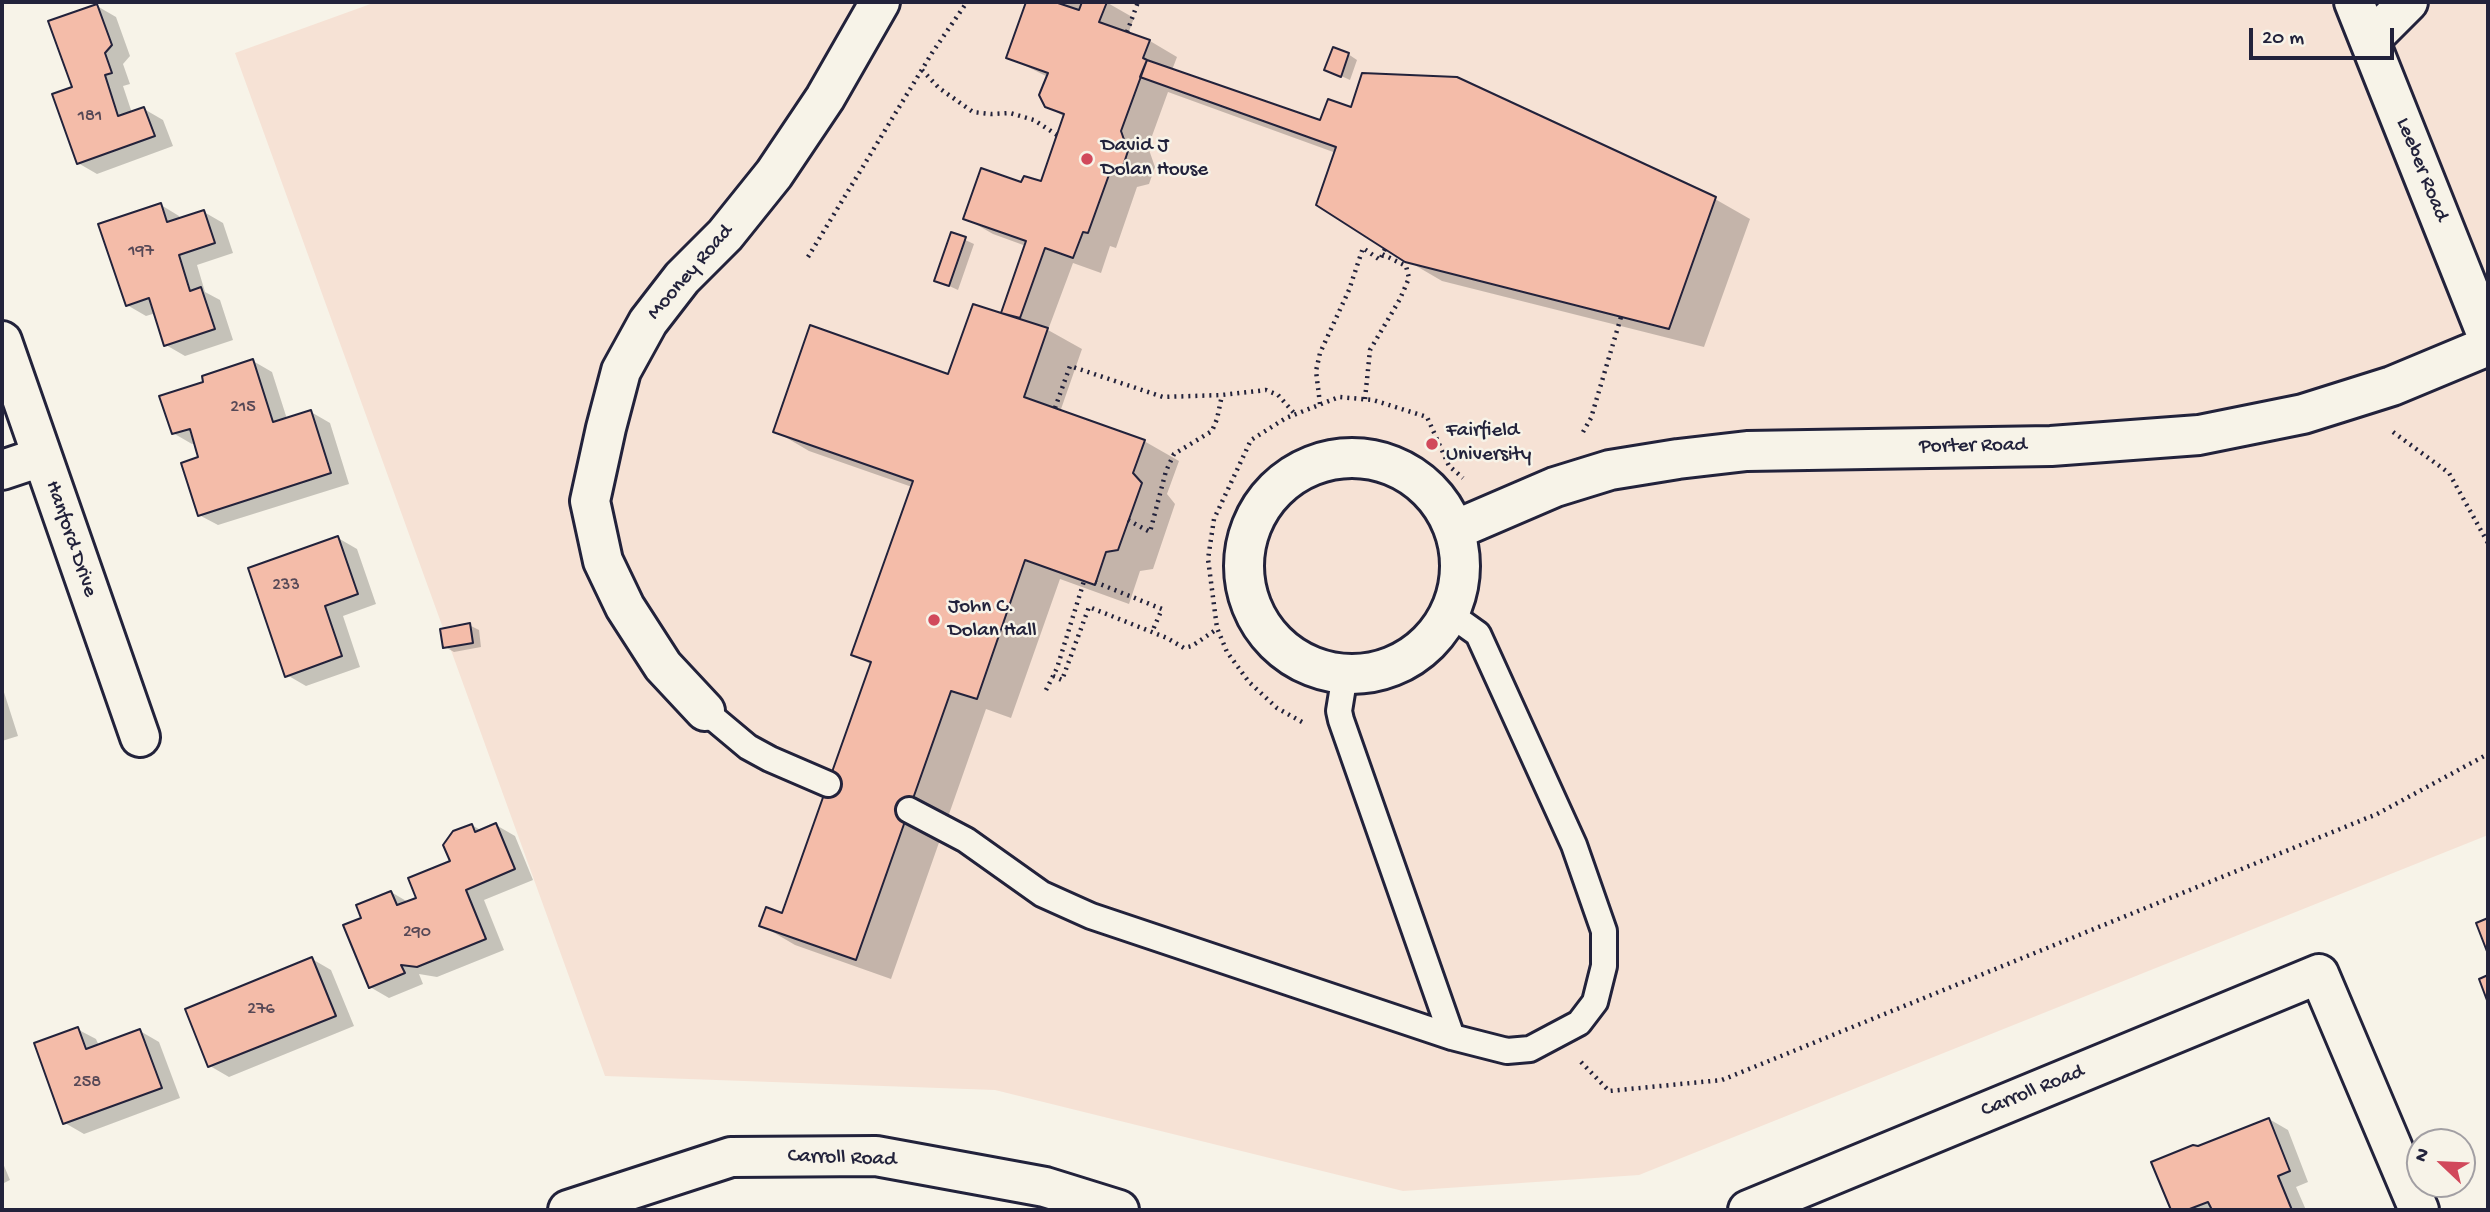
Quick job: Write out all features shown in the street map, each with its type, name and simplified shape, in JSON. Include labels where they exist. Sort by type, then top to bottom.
[{"type":"street","name":"Mooney Road","points":[[705,711],[663,666],[625,607],[604,561],[590,500],[606,428],[621,371],[648,322],[682,278],[725,235],[774,174],[825,98],[880,2]]},
{"type":"street","name":"Leeber Road","points":[[2354,2],[2488,338]]},
{"type":"street","points":[[2370,40],[2407,2]]},
{"type":"street","name":"Hanford Drive","points":[[2,341],[140,737]]},
{"type":"street","name":"Porter Road","points":[[1455,530],[1555,487],[1610,470],[1678,459],[1746,451],[2051,446],[2199,435],[2316,410],[2392,386],[2488,346]]},
{"type":"street","points":[[2,470],[41,457]]},
{"type":"street","points":[[1343,457],[1378,460],[1412,475],[1439,499],[1455,530],[1461,558],[1459,586],[1450,614],[1432,640],[1407,660],[1377,672],[1345,674],[1310,666],[1280,647],[1257,619],[1245,585],[1245,549],[1256,515],[1278,486],[1308,466],[1343,457]]},
{"type":"street","name":"Carroll Road","points":[[1748,1210],[2319,974],[2419,1210]]},
{"type":"street","name":"Carroll Road","points":[[568,1210],[731,1157],[876,1156],[1045,1187],[1119,1210]]},
{"type":"lane","points":[[909,810],[966,840],[1042,894],[1091,916],[1452,1037],[1507,1051],[1530,1049],[1579,1023],[1595,1002],[1604,966],[1604,931],[1574,845],[1478,634],[1450,614]]},
{"type":"lane","points":[[1345,674],[1339,711],[1341,720],[1452,1037]]},
{"type":"lane","points":[[705,711],[748,747],[828,784]]},
{"type":"path","points":[[808,257],[955,17],[967,2]]},
{"type":"path","points":[[1127,32],[1138,2]]},
{"type":"path","points":[[922,70],[939,88],[974,112],[1010,113],[1034,120],[1057,135]]},
{"type":"path","points":[[1320,404],[1316,371],[1320,352],[1349,290],[1363,248],[1380,260],[1384,252],[1406,266],[1409,278],[1370,350],[1365,399]]},
{"type":"path","points":[[1580,437],[1591,418],[1621,317]]},
{"type":"path","points":[[1055,408],[1070,366],[1163,397],[1266,390],[1278,395],[1295,414]]},
{"type":"path","points":[[1128,520],[1150,532],[1166,471],[1174,454],[1212,431],[1222,395]]},
{"type":"path","points":[[1341,720],[1310,727],[1276,708],[1249,682],[1227,652],[1217,629],[1208,559],[1214,519],[1251,440],[1295,414],[1339,397],[1373,400],[1427,417],[1449,466],[1466,480]]},
{"type":"path","points":[[1046,690],[1054,676],[1084,581]]},
{"type":"path","points":[[1095,582],[1162,609],[1152,632]]},
{"type":"path","points":[[1054,676],[1062,680],[1089,607],[1152,632],[1184,649],[1217,629]]},
{"type":"path","points":[[1556,1037],[1609,1091],[1722,1080],[2377,814],[2488,754]]},
{"type":"shaded area","name":"Fairfield University","points":[[376,2],[2488,2],[2488,835],[1639,1175],[1403,1191],[995,1090],[605,1076],[235,53]]},
{"type":"building","name":"David J Dolan House","points":[[1026,2],[1055,2],[1079,10],[1082,2],[1107,2],[1099,22],[1150,40],[1143,58],[1147,60],[1121,131],[1128,151],[1122,169],[1110,172],[1088,233],[1083,232],[1073,258],[1045,248],[1020,318],[1001,313],[1026,241],[963,219],[981,168],[1021,182],[1024,176],[1041,181],[1064,114],[1045,107],[1039,95],[1048,73],[1006,58]]},
{"type":"building","points":[[97,4],[112,45],[105,53],[112,73],[105,75],[118,116],[144,107],[155,136],[77,164],[52,94],[72,87],[48,21]]},
{"type":"building","points":[[1333,47],[1349,53],[1341,77],[1324,70]]},
{"type":"building","points":[[1147,60],[1320,120],[1328,99],[1351,107],[1362,73],[1457,77],[1716,197],[1669,329],[1405,262],[1316,205],[1336,147],[1140,77]]},
{"type":"building","points":[[161,203],[167,222],[204,210],[215,243],[179,255],[190,291],[201,287],[215,329],[164,346],[149,298],[126,306],[98,224]]},
{"type":"building","points":[[951,232],[966,237],[949,286],[934,281]]},
{"type":"building","name":"John C. Dolan Hall","points":[[973,304],[1048,328],[1024,397],[1145,440],[1133,473],[1142,483],[1118,550],[1106,552],[1095,585],[1025,560],[977,699],[951,691],[856,960],[759,926],[766,907],[782,913],[871,662],[851,655],[913,481],[773,432],[810,325],[948,374]]},
{"type":"building","points":[[253,359],[273,422],[311,410],[331,473],[198,516],[181,463],[198,457],[190,429],[172,434],[159,396],[203,382],[202,376]]},
{"type":"building","points":[[338,536],[358,594],[325,606],[342,656],[285,677],[248,568]]},
{"type":"building","points":[[470,623],[473,643],[443,648],[440,629]]},
{"type":"building","points":[[496,823],[515,869],[466,890],[486,939],[417,967],[401,965],[405,973],[369,988],[343,925],[361,918],[356,905],[391,891],[397,905],[416,898],[408,878],[450,861],[443,845],[453,831],[472,824],[475,832]]},
{"type":"building","points":[[2488,918],[2488,954],[2476,923]]},
{"type":"building","points":[[312,957],[336,1016],[208,1067],[185,1009]]},
{"type":"building","points":[[2488,975],[2488,1003],[2479,979]]},
{"type":"building","points":[[78,1027],[86,1049],[140,1029],[162,1088],[63,1124],[34,1043]]},
{"type":"building","points":[[2269,1118],[2290,1171],[2278,1176],[2292,1210],[2212,1210],[2208,1202],[2187,1210],[2171,1210],[2151,1162]]},
{"type":"place","name":"David J Dolan House","points":[[1087,159]]},
{"type":"place","name":"Fairfield University","points":[[1432,444]]},
{"type":"place","name":"John C. Dolan Hall","points":[[934,620]]}]
